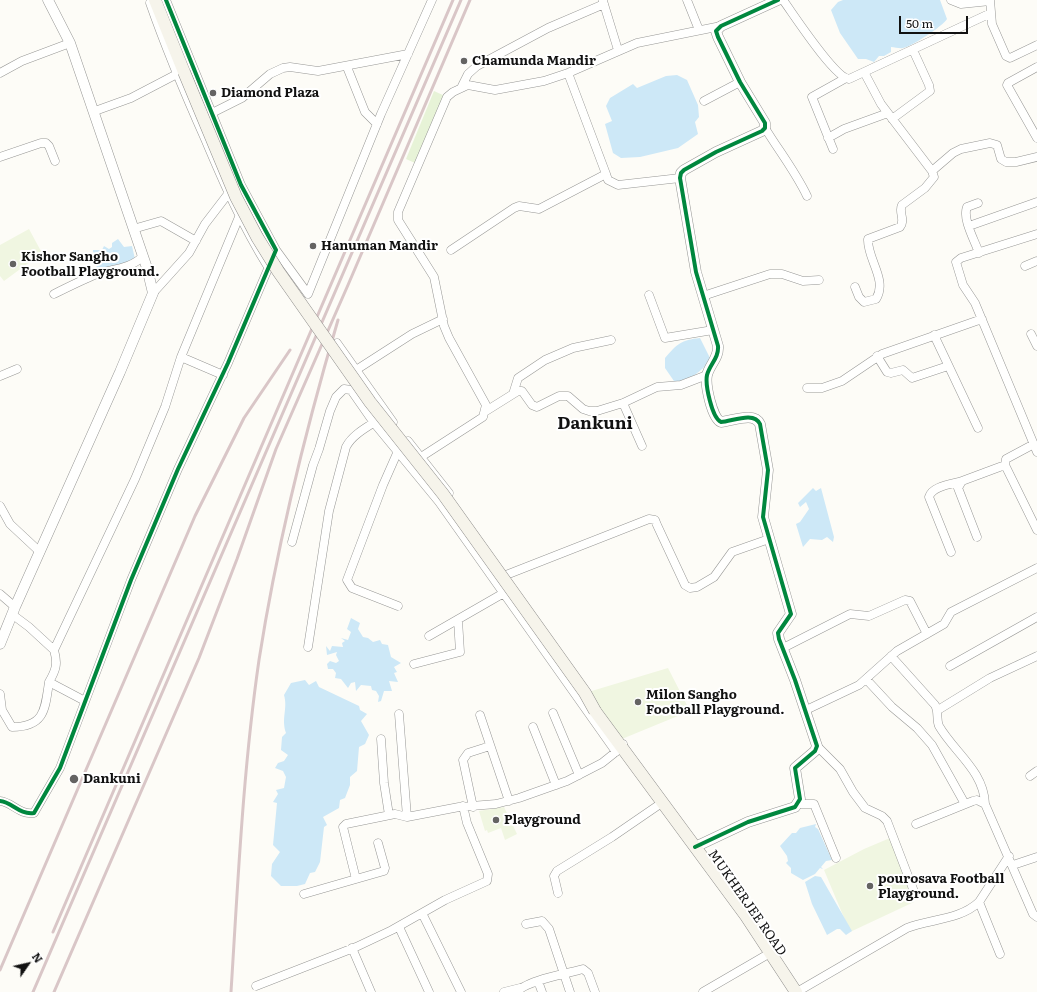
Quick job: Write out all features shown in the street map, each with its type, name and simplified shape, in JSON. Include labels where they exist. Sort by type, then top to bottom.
[{"type":"main road","name":"MUKHERJEE ROAD","points":[[155,0],[236,196],[257,237],[278,271],[370,402],[443,494],[585,694],[619,750],[663,802],[746,916],[797,992]]},
{"type":"street","points":[[48,0],[70,43],[95,111],[143,256],[152,293]]},
{"type":"street","points":[[149,0],[177,74],[228,194],[239,217],[268,267]]},
{"type":"street","points":[[166,0],[242,185],[276,250],[308,294],[377,124],[432,0]]},
{"type":"street","points":[[687,0],[699,30]]},
{"type":"street","points":[[462,86],[474,85],[495,90],[544,81],[568,73],[637,43],[721,26],[778,0]]},
{"type":"street","points":[[783,0],[828,60],[846,78]]},
{"type":"street","points":[[951,0],[961,4],[990,1],[994,28],[1006,56],[1010,58],[1037,44]]},
{"type":"street","points":[[422,457],[483,417],[486,411],[486,405],[449,338],[443,319],[434,277],[398,220],[398,212],[447,97],[462,86],[468,74],[477,66],[548,28],[603,2],[618,50]]},
{"type":"street","points":[[832,149],[812,97],[846,78],[854,77],[991,13]]},
{"type":"street","points":[[721,26],[716,31],[718,37],[740,82],[764,123],[765,128],[784,158],[794,169],[807,196]]},
{"type":"street","points":[[0,73],[22,61],[70,43]]},
{"type":"street","points":[[828,138],[844,129],[890,116],[930,91],[929,85],[913,50]]},
{"type":"street","points":[[212,113],[242,98],[270,74],[283,68],[290,67],[318,71],[347,67],[408,54]]},
{"type":"street","points":[[347,67],[365,112],[377,124]]},
{"type":"street","points":[[1037,67],[1008,83],[1007,85],[1037,138]]},
{"type":"street","points":[[855,287],[859,297],[864,302],[876,299],[879,294],[880,283],[868,239],[902,225],[900,208],[902,205],[929,184],[934,177],[932,171],[878,99],[864,72]]},
{"type":"street","points":[[568,73],[608,180],[618,185],[680,178]]},
{"type":"street","points":[[95,111],[131,98],[177,74]]},
{"type":"street","points":[[704,101],[740,82]]},
{"type":"street","points":[[765,128],[762,131],[716,152],[681,173],[680,178],[688,232],[718,352],[707,376],[707,384],[716,419],[721,422],[751,417],[756,419],[760,424],[768,460],[763,512],[769,539],[790,610],[789,619],[778,633],[806,710],[817,746],[840,769],[853,792],[865,808],[882,816],[887,821],[915,894]]},
{"type":"street","points":[[0,157],[40,143],[46,143],[49,146],[55,161]]},
{"type":"street","points":[[932,171],[958,151],[990,143],[997,145],[1001,158],[1006,162],[1016,162],[1037,157]]},
{"type":"street","points":[[451,250],[514,208],[519,206],[539,209],[606,174]]},
{"type":"street","points":[[0,644],[120,372],[152,293],[189,253],[205,224],[228,194]]},
{"type":"street","points":[[969,226],[1037,202]]},
{"type":"street","points":[[978,203],[966,208],[969,226],[979,253]]},
{"type":"street","points":[[54,650],[135,479],[164,407],[181,357],[239,217]]},
{"type":"street","points":[[133,229],[162,221],[196,241]]},
{"type":"street","points":[[1037,234],[961,258],[956,262],[963,284],[974,300],[1035,448],[1006,458],[1005,465],[1037,530]]},
{"type":"street","points":[[0,801],[18,811],[30,814],[34,813],[38,809],[60,768],[131,580],[178,469],[223,375],[276,250]]},
{"type":"street","points":[[54,294],[89,277],[121,269],[136,263],[143,256]]},
{"type":"street","points":[[1025,266],[1037,261]]},
{"type":"street","points":[[703,296],[770,274],[782,274],[803,281],[819,280]]},
{"type":"street","points":[[648,295],[665,338],[713,330]]},
{"type":"street","points":[[356,370],[412,334],[443,319]]},
{"type":"street","points":[[807,388],[822,388],[842,381],[877,356],[911,342],[982,320]]},
{"type":"street","points":[[1031,334],[1037,346]]},
{"type":"street","points":[[934,335],[978,428]]},
{"type":"street","points":[[513,394],[518,378],[545,360],[573,348],[611,340]]},
{"type":"street","points":[[337,343],[387,414],[440,481],[621,737],[619,750],[602,763],[556,786],[509,801],[473,807],[463,806],[407,817],[395,814],[344,825],[356,879]]},
{"type":"street","points":[[877,356],[887,372],[891,373],[903,370],[912,378],[948,366]]},
{"type":"street","points":[[181,357],[223,375]]},
{"type":"street","points":[[0,376],[17,369]]},
{"type":"street","points":[[486,411],[513,394],[522,392],[532,405],[537,407],[559,396],[568,396],[583,408],[589,411],[597,411],[623,403],[657,387],[681,385],[707,376]]},
{"type":"street","points":[[292,542],[313,465],[336,397],[344,389],[354,391],[374,423],[439,502],[502,594],[619,750]]},
{"type":"street","points":[[623,403],[642,446]]},
{"type":"street","points":[[308,647],[329,511],[346,447],[349,441],[387,414]]},
{"type":"street","points":[[398,451],[383,485],[347,580],[352,588],[398,606]]},
{"type":"street","points":[[951,552],[929,497],[930,492],[1005,465]]},
{"type":"street","points":[[962,481],[958,488],[977,537]]},
{"type":"street","points":[[0,506],[10,524],[40,552]]},
{"type":"street","points":[[506,575],[649,519],[654,520],[657,525],[684,584],[690,588],[697,587],[714,578],[732,552],[769,539]]},
{"type":"street","points":[[806,710],[853,688],[866,679],[891,656],[944,624],[951,612],[1037,568]]},
{"type":"street","points":[[0,594],[14,611],[54,650],[57,660],[56,671],[49,682],[45,709],[40,718],[23,727],[12,727],[2,710],[0,694]]},
{"type":"street","points":[[429,636],[502,594]]},
{"type":"street","points":[[783,648],[850,614],[869,616],[905,600],[910,601],[927,634]]},
{"type":"street","points":[[950,666],[1037,617]]},
{"type":"street","points":[[414,664],[460,652],[458,620]]},
{"type":"street","points":[[891,656],[938,710],[939,725],[983,787],[985,804],[1013,865],[1033,914],[1037,917]]},
{"type":"street","points":[[938,710],[990,678],[1037,656]]},
{"type":"street","points":[[866,679],[892,707],[917,728],[932,745],[965,804]]},
{"type":"street","points":[[49,682],[85,701]]},
{"type":"street","points":[[553,713],[579,775]]},
{"type":"street","points":[[399,714],[407,817]]},
{"type":"street","points":[[480,715],[509,801]]},
{"type":"street","points":[[533,727],[556,786]]},
{"type":"street","points":[[381,739],[384,783],[389,815]]},
{"type":"street","points":[[473,807],[463,760],[468,753],[490,746]]},
{"type":"street","points":[[799,804],[796,768],[815,750],[817,746]]},
{"type":"street","points":[[916,824],[976,800],[985,804]]},
{"type":"street","points":[[558,893],[554,876],[557,871],[612,837],[663,802]]},
{"type":"street","points":[[695,847],[735,827],[795,807],[799,804],[814,804],[836,858]]},
{"type":"street","points":[[256,986],[352,948],[399,927],[445,900],[487,880],[489,878],[467,823],[463,806]]},
{"type":"street","points":[[304,894],[384,871],[378,843]]},
{"type":"street","points":[[797,992],[907,928],[921,923],[962,914],[979,902],[1009,856]]},
{"type":"street","points":[[1013,865],[1037,857]]},
{"type":"street","points":[[979,902],[1000,954]]},
{"type":"street","points":[[422,913],[461,992]]},
{"type":"street","points":[[526,924],[542,922],[546,925],[570,992]]},
{"type":"street","points":[[399,927],[429,992]]},
{"type":"street","points":[[352,948],[371,992]]},
{"type":"street","points":[[703,992],[770,953]]},
{"type":"street","points":[[504,992],[519,990],[538,981],[586,970],[595,992]]},
{"type":"street","points":[[538,981],[542,992]]},
{"type":"green space","points":[[434,91],[445,96],[415,163],[406,159]]},
{"type":"green space","name":"Kishor Sangho Football Playground.","points":[[29,229],[42,253],[4,281],[0,276],[0,245]]},
{"type":"green space","name":"Milon Sangho Football Playground.","points":[[668,668],[690,711],[617,741],[585,693]]},
{"type":"green space","name":"Playground","points":[[504,807],[517,834],[505,840],[501,828],[488,833],[487,830],[485,831],[479,811]]},
{"type":"green space","name":"pourosava Football Playground.","points":[[890,838],[914,902],[850,932],[824,870],[864,849]]},
{"type":"water","points":[[843,0],[940,0],[947,19],[933,31],[907,47],[891,47],[891,52],[884,56],[879,56],[874,62],[866,59],[858,59],[840,33],[831,10],[838,2]]},
{"type":"water","points":[[677,75],[687,80],[698,105],[699,117],[695,122],[698,134],[678,148],[640,157],[621,158],[613,153],[605,124],[612,121],[606,106],[610,98],[633,84],[637,88],[666,76]]},
{"type":"water","points":[[118,239],[124,247],[132,246],[135,259],[133,263],[97,270],[96,261],[100,257],[93,252],[93,250],[102,250],[104,246],[109,249],[112,247],[112,243]]},
{"type":"water","points":[[700,338],[711,360],[695,375],[676,384],[665,368],[665,358],[680,344],[688,340]]},
{"type":"water","points":[[813,488],[816,491],[821,488],[834,537],[833,542],[827,537],[822,540],[810,539],[803,547],[796,524],[800,522],[809,509],[806,502],[800,507],[798,503]]},
{"type":"water","points":[[351,618],[360,623],[358,629],[363,637],[368,638],[373,642],[380,640],[382,644],[388,645],[391,657],[401,663],[394,667],[397,672],[394,673],[398,682],[389,681],[392,691],[384,691],[381,701],[378,702],[379,696],[376,691],[372,690],[371,686],[361,685],[356,691],[355,682],[351,683],[348,688],[341,679],[335,678],[336,673],[333,669],[328,669],[327,664],[330,661],[336,663],[339,661],[336,655],[337,652],[327,655],[326,646],[330,651],[332,646],[343,647],[342,643],[345,641],[341,638],[348,640],[351,632],[347,629]]},
{"type":"water","points":[[305,680],[309,685],[316,681],[319,687],[359,706],[360,710],[367,714],[361,721],[369,735],[365,744],[359,747],[357,771],[350,777],[350,785],[345,798],[340,800],[339,808],[323,817],[327,825],[324,827],[320,862],[315,872],[310,873],[305,884],[297,886],[281,886],[271,876],[272,864],[280,852],[273,845],[277,803],[273,802],[278,794],[276,790],[284,788],[286,777],[283,771],[275,768],[278,763],[284,761],[288,755],[281,750],[282,737],[286,733],[284,723],[284,695],[291,683]]},
{"type":"water","points":[[816,824],[815,827],[818,829],[832,860],[826,861],[821,867],[823,869],[820,868],[815,874],[803,880],[791,873],[791,868],[786,863],[788,861],[787,856],[780,846],[792,833],[796,833],[800,828]]},
{"type":"water","points":[[815,876],[821,877],[852,931],[846,935],[840,929],[837,929],[827,935],[812,904],[805,882]]},
{"type":"railway","points":[[53,932],[453,0]]},
{"type":"railway","points":[[33,992],[461,0]]},
{"type":"railway","points":[[54,992],[199,658],[237,559],[276,449],[470,0]]},
{"type":"railway","points":[[231,992],[245,784],[253,701],[259,660],[283,531],[303,446],[338,320]]},
{"type":"railway","points":[[0,970],[195,516],[244,418],[290,350]]},
{"type":"cycle path","points":[[0,801],[24,812],[34,813],[60,768],[131,580],[178,469],[228,363],[276,250],[241,185],[166,0]]},
{"type":"cycle path","points":[[695,847],[748,822],[795,807],[800,799],[795,768],[815,751],[817,746],[795,680],[779,639],[778,633],[791,614],[763,517],[768,470],[760,424],[757,420],[748,417],[721,422],[715,414],[710,401],[707,386],[707,375],[716,358],[718,346],[696,272],[680,178],[681,173],[684,170],[716,152],[762,131],[765,128],[765,123],[740,82],[716,31],[721,26],[778,0]]},
{"type":"place","name":"Chamunda Mandir","points":[[464,61]]},
{"type":"place","name":"Diamond Plaza","points":[[213,93]]},
{"type":"place","name":"Hanuman Mandir","points":[[313,246]]},
{"type":"place","name":"Kishor Sangho Football Playground.","points":[[13,264]]},
{"type":"place","name":"Milon Sangho Football Playground.","points":[[638,702]]},
{"type":"place","name":"Dankuni","points":[[74,779]]},
{"type":"place","name":"Playground","points":[[496,820]]},
{"type":"place","name":"pourosava Football Playground.","points":[[870,886]]},
{"type":"district","name":"Dankuni","points":[[595,424]]}]
